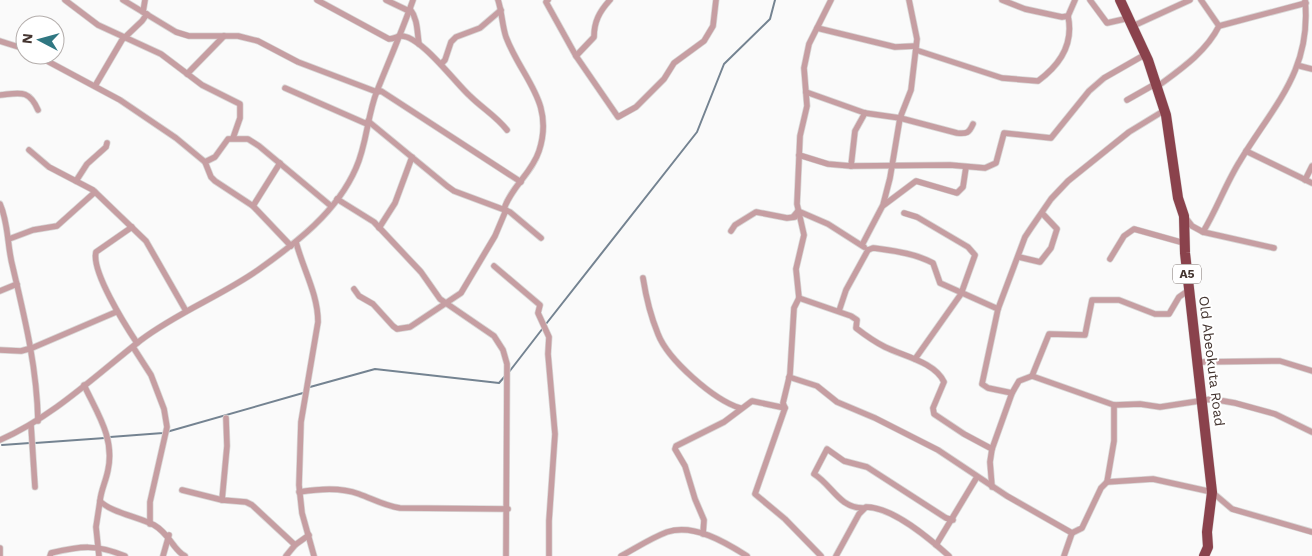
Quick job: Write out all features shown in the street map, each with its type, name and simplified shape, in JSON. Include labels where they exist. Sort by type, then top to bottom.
[{"type":"highway","name":"Old Abeokuta Road","points":[[1120,0],[1146,54],[1165,110],[1178,198],[1184,216],[1184,243],[1212,492],[1207,532],[1208,548],[1204,556]]},
{"type":"street","points":[[64,0],[98,25],[161,54],[186,74],[241,106],[240,118],[233,138]]},
{"type":"street","points":[[123,0],[176,32],[189,36],[238,36],[258,41],[298,62],[386,94],[434,126],[444,130],[521,182]]},
{"type":"street","points":[[95,86],[124,37],[142,21],[145,0]]},
{"type":"street","points":[[317,0],[389,39],[400,36],[419,44],[441,64],[470,97],[500,121],[507,130]]},
{"type":"street","points":[[386,0],[414,14],[419,44]]},
{"type":"street","points":[[0,440],[38,421],[135,345],[186,310],[256,272],[293,244],[331,206],[356,167],[377,92],[413,0]]},
{"type":"street","points":[[354,289],[359,296],[373,304],[380,314],[397,329],[410,327],[447,305],[461,293],[468,282],[495,236],[508,197],[521,182],[539,152],[545,120],[533,87],[506,37],[498,0]]},
{"type":"street","points":[[548,0],[546,2],[576,56],[618,118],[636,107],[664,79],[674,63],[704,42],[712,26],[716,0]]},
{"type":"street","points":[[576,56],[594,38],[593,28],[599,12],[610,0]]},
{"type":"street","points":[[821,556],[785,519],[755,494],[785,408],[783,403],[789,377],[794,308],[799,298],[796,269],[804,235],[798,211],[800,136],[808,106],[804,68],[806,55],[831,0]]},
{"type":"street","points":[[862,245],[883,205],[900,118],[910,90],[916,48],[915,27],[909,0]]},
{"type":"street","points":[[1002,0],[1015,2],[1056,17],[1068,16]]},
{"type":"street","points":[[817,28],[887,46],[916,48],[1002,78],[1029,82],[1038,81],[1065,54],[1070,26],[1068,16],[1075,0]]},
{"type":"street","points":[[1090,0],[1107,23],[1131,22],[1190,0]]},
{"type":"street","points":[[1201,0],[1220,26]]},
{"type":"street","points":[[1127,100],[1157,84],[1197,56],[1208,45],[1220,26],[1305,2],[1306,22],[1300,66],[1285,94],[1246,151],[1203,232]]},
{"type":"street","points":[[441,64],[445,60],[451,42],[456,37],[480,28],[501,10]]},
{"type":"street","points":[[186,74],[224,36]]},
{"type":"street","points":[[0,41],[15,46]]},
{"type":"street","points":[[799,155],[828,164],[851,166],[985,168],[996,163],[1003,134],[1006,132],[1051,138],[1088,91],[1104,78],[1146,54]]},
{"type":"street","points":[[55,65],[120,100],[176,138],[206,162],[211,177],[215,181],[253,206],[293,244],[318,305],[318,322],[301,422],[300,492],[302,513],[314,556]]},
{"type":"street","points":[[1300,66],[1312,69]]},
{"type":"street","points":[[285,88],[368,122],[454,191],[505,209],[541,238]]},
{"type":"street","points":[[806,92],[865,113],[900,118],[962,134],[970,132],[973,124]]},
{"type":"street","points":[[0,96],[18,93],[27,95],[34,100],[38,110]]},
{"type":"street","points":[[1012,393],[988,388],[982,384],[998,309],[1025,237],[1051,199],[1068,181],[1097,157],[1165,110]]},
{"type":"street","points":[[851,166],[855,130],[865,113]]},
{"type":"street","points":[[206,162],[215,157],[228,139],[248,139],[331,206]]},
{"type":"street","points":[[76,180],[87,164],[106,147],[106,143]]},
{"type":"street","points":[[29,150],[49,167],[95,192],[132,227],[153,250],[186,310]]},
{"type":"street","points":[[1246,151],[1312,183]]},
{"type":"street","points":[[379,228],[395,203],[412,158]]},
{"type":"street","points":[[253,206],[280,163]]},
{"type":"street","points":[[1305,180],[1312,166]]},
{"type":"street","points":[[883,205],[916,181],[958,193],[963,187],[966,167]]},
{"type":"street","points":[[9,240],[33,230],[57,226],[95,192]]},
{"type":"street","points":[[337,199],[368,218],[379,228],[421,272],[434,292],[447,305],[494,336],[503,350],[507,364],[508,509],[506,556]]},
{"type":"street","points":[[0,204],[9,240],[12,268],[18,284],[32,348],[38,421]]},
{"type":"street","points":[[793,217],[798,211]]},
{"type":"street","points":[[798,211],[828,224],[868,250]]},
{"type":"street","points":[[731,231],[735,225],[756,212],[787,218],[801,218]]},
{"type":"street","points":[[904,213],[917,217],[973,251],[974,262],[961,294],[915,359]]},
{"type":"street","points":[[1019,257],[1040,262],[1051,248],[1057,229],[1042,213]]},
{"type":"street","points":[[1184,216],[1192,226],[1203,232],[1274,248]]},
{"type":"street","points":[[132,227],[96,252],[94,261],[116,312],[151,375],[164,409],[167,427],[150,502],[150,524]]},
{"type":"street","points":[[1110,259],[1124,236],[1134,229],[1184,243]]},
{"type":"street","points":[[839,311],[846,290],[868,250],[873,248],[923,258],[933,263],[940,283],[998,309]]},
{"type":"street","points":[[494,266],[540,305],[538,313],[549,336],[548,354],[555,434],[549,521],[549,556]]},
{"type":"street","points":[[643,278],[646,295],[662,341],[703,387],[732,406],[740,408]]},
{"type":"street","points":[[0,291],[18,284]]},
{"type":"street","points":[[1032,376],[1049,334],[1084,335],[1092,300],[1119,300],[1155,314],[1169,314],[1180,297],[1189,290]]},
{"type":"street","points":[[799,298],[839,311],[857,320],[856,328],[874,341],[915,359],[937,374],[944,382],[933,408],[934,414],[992,449]]},
{"type":"street","points":[[0,350],[21,351],[32,348],[116,312]]},
{"type":"street","points":[[1198,362],[1272,360],[1312,371]]},
{"type":"street","points":[[992,487],[990,462],[992,449],[1012,393],[1019,381],[1032,376],[1114,405],[1140,404],[1160,407],[1212,399],[1235,403],[1275,414],[1312,432]]},
{"type":"street","points":[[789,377],[817,386],[837,402],[908,434],[938,450],[992,487],[1072,533]]},
{"type":"street","points":[[84,385],[106,428],[109,464],[96,527],[99,556]]},
{"type":"street","points":[[703,534],[704,520],[695,499],[685,466],[675,449],[678,444],[724,422],[740,408],[755,400],[785,408]]},
{"type":"street","points":[[1064,556],[1072,533],[1082,528],[1101,488],[1107,482],[1114,441],[1114,405]]},
{"type":"street","points":[[222,500],[227,446],[226,418]]},
{"type":"street","points":[[31,425],[35,487]]},
{"type":"street","points":[[949,556],[910,525],[880,509],[852,507],[839,500],[826,482],[814,474],[827,449],[844,461],[867,467],[946,518],[953,520]]},
{"type":"street","points":[[936,545],[953,520],[977,477]]},
{"type":"street","points":[[1107,482],[1153,479],[1212,492],[1232,509],[1312,532]]},
{"type":"street","points":[[182,490],[222,500],[246,502],[252,505],[295,545]]},
{"type":"street","points":[[300,492],[340,490],[358,494],[387,506],[400,508],[508,509]]},
{"type":"street","points":[[100,501],[108,507],[150,524],[168,535],[177,550],[185,556]]},
{"type":"street","points":[[836,556],[863,508]]},
{"type":"street","points":[[621,556],[666,532],[683,529],[703,534],[747,556]]},
{"type":"street","points":[[163,556],[168,535]]},
{"type":"street","points":[[286,556],[295,545],[309,535]]},
{"type":"street","points":[[50,556],[51,553],[98,547],[125,556]]},
{"type":"street","points":[[0,548],[0,556]]},
{"type":"waterway","points":[[546,324],[697,132],[724,64],[770,19],[775,0]]},
{"type":"waterway","points":[[509,372],[543,328]]},
{"type":"waterway","points":[[310,387],[375,369],[499,383],[506,375]]},
{"type":"waterway","points":[[110,437],[163,433],[303,393]]},
{"type":"waterway","points":[[35,443],[105,438]]},
{"type":"waterway","points":[[2,445],[30,443]]}]
